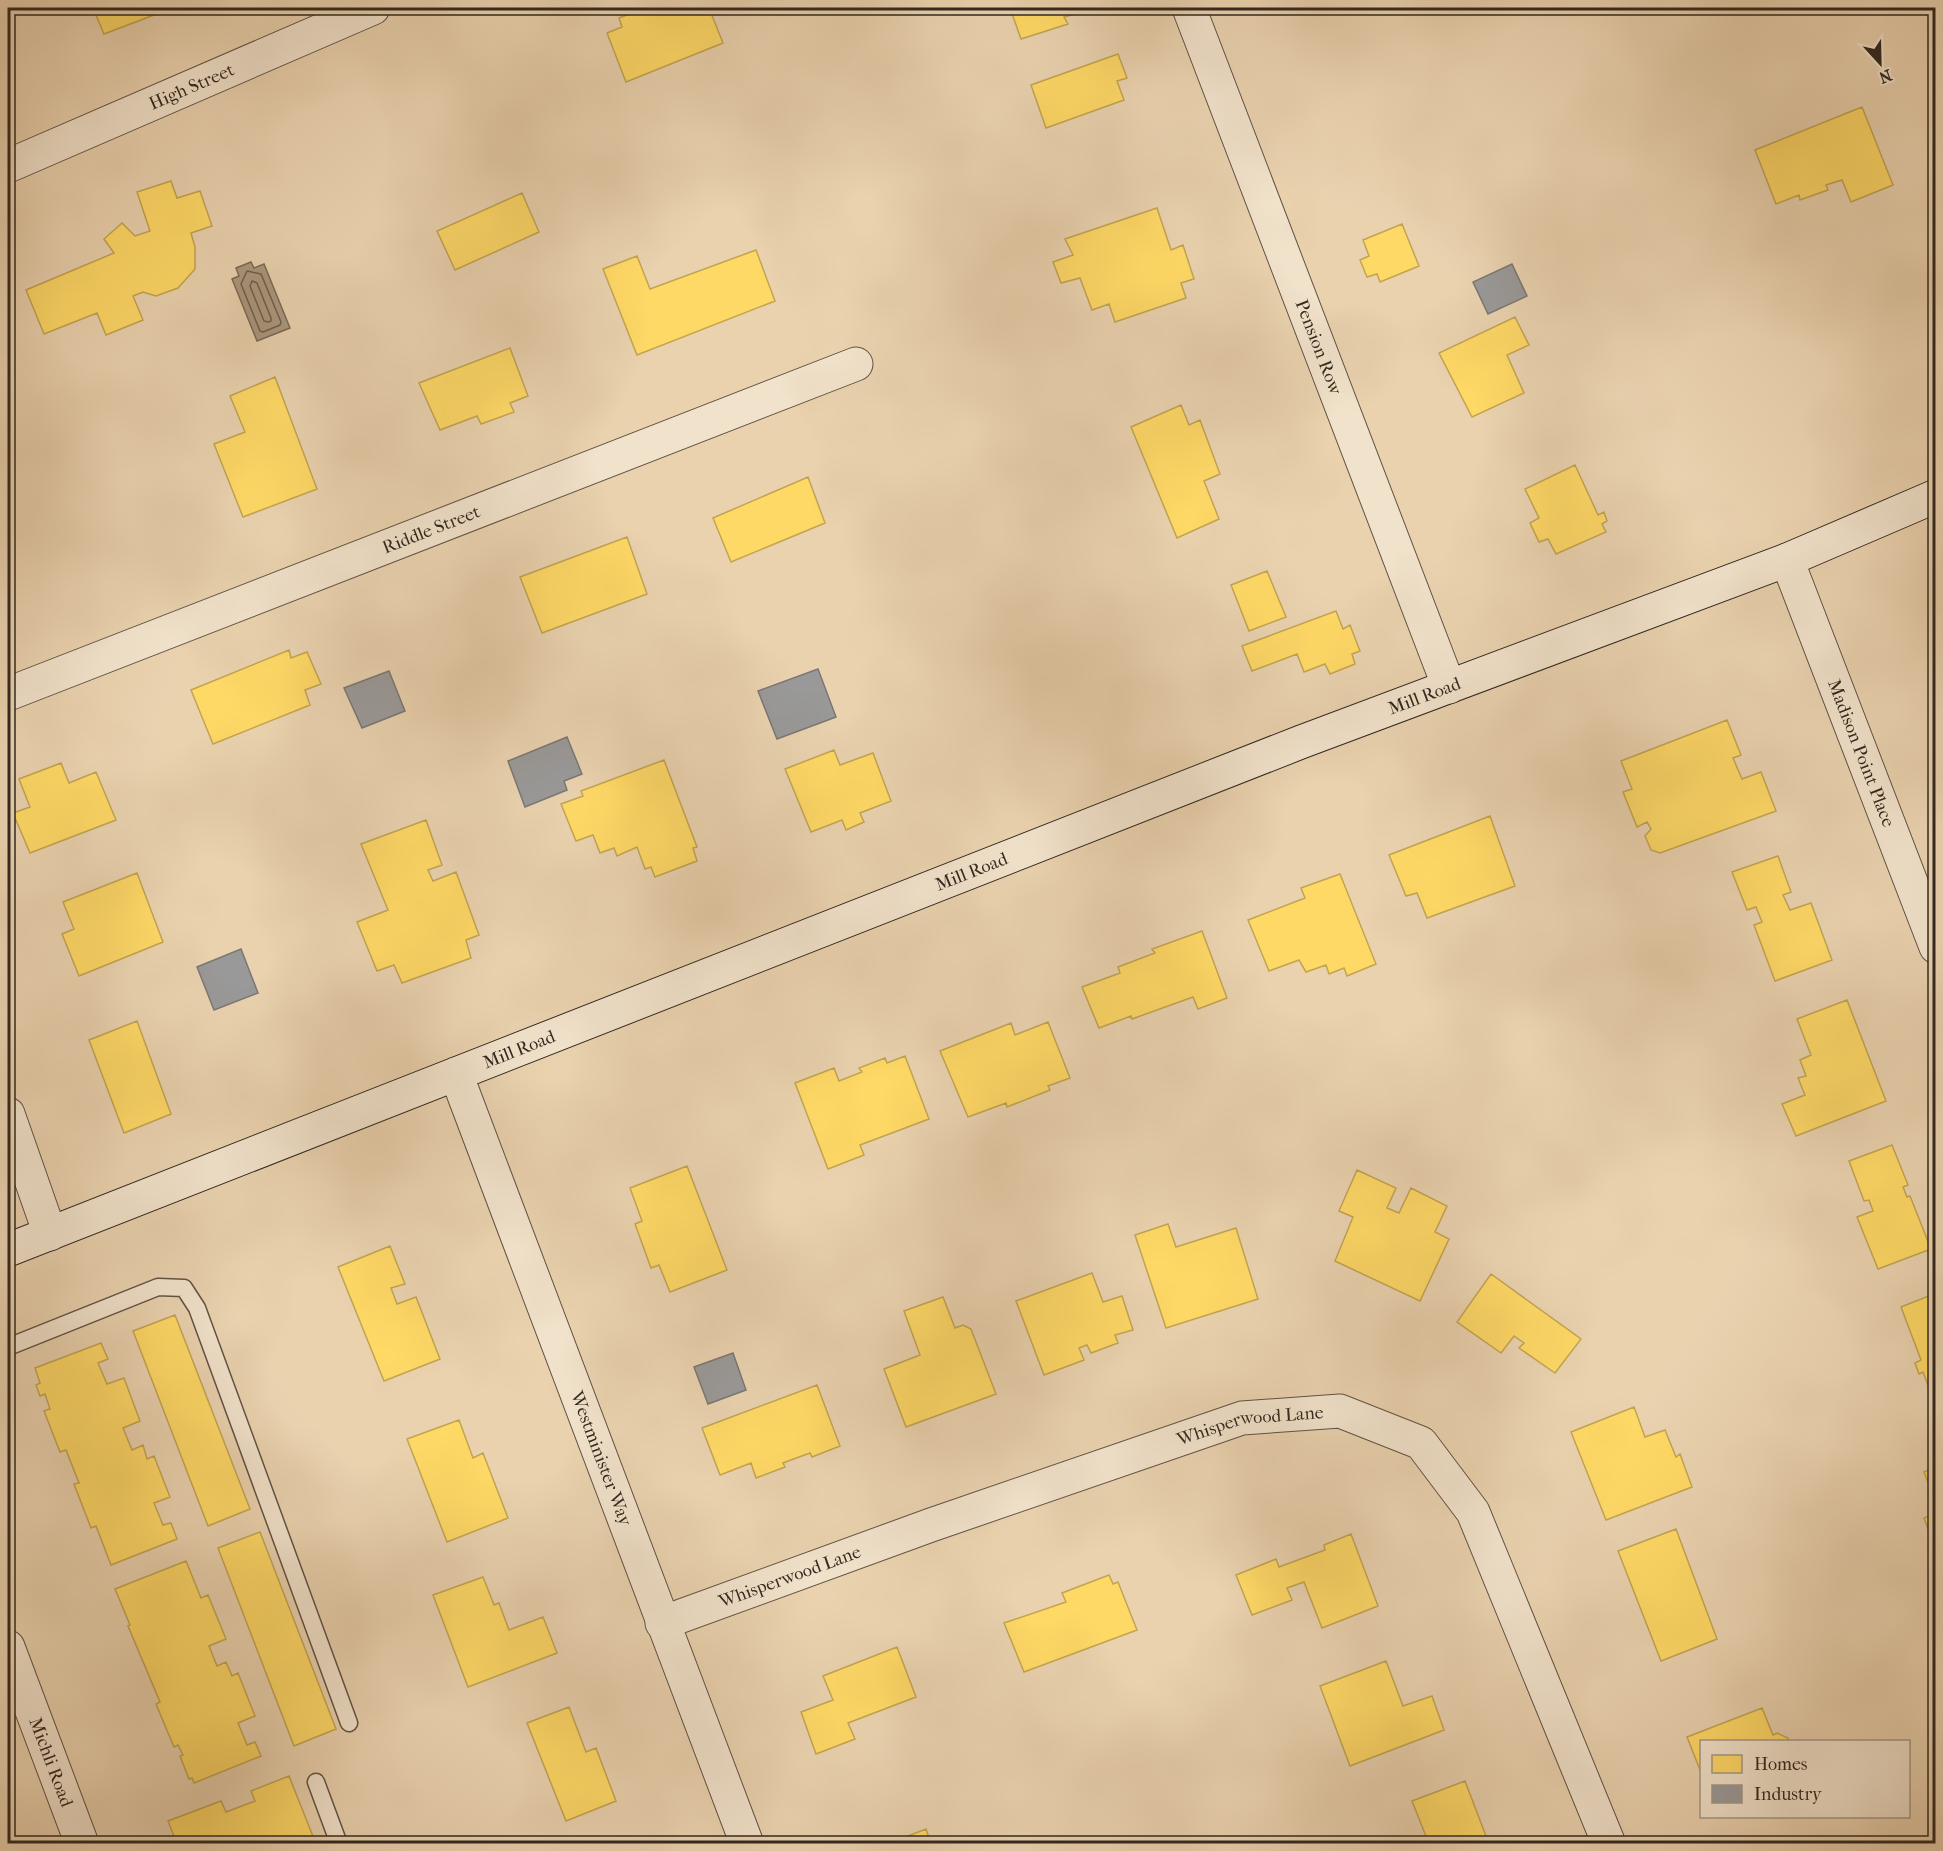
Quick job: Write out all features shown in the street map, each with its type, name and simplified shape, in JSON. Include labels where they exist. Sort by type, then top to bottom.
[{"type":"street","name":"High Street","points":[[8,166],[373,8]]},
{"type":"street","name":"Pension Row","points":[[1189,8],[1449,687]]},
{"type":"street","name":"Riddle Street","points":[[8,694],[856,363]]},
{"type":"street","name":"Mill Road","points":[[8,1250],[1301,742],[1787,560],[1935,496]]},
{"type":"street","name":"Madison Point Place","points":[[1787,560],[1935,947]]},
{"type":"street","name":"Westminister Way","points":[[456,1074],[747,1844]]},
{"type":"street","points":[[8,1114],[50,1234]]},
{"type":"street","name":"Whisperwood Lane","points":[[662,1623],[931,1525],[1242,1418],[1340,1411],[1421,1443],[1473,1512],[1609,1844]]},
{"type":"street","name":"Michli Road","points":[[8,1647],[82,1844]]},
{"type":"lane","points":[[8,1347],[158,1287],[184,1288],[197,1308],[349,1723]]},
{"type":"lane","points":[[316,1782],[339,1844]]},
{"type":"water","points":[[251,262],[254,268],[264,264],[290,328],[257,341],[232,279],[239,276],[236,268]]},
{"type":"building: Homes","points":[[93,8],[151,8],[154,15],[104,34]]},
{"type":"building: Homes","points":[[645,8],[709,8],[723,43],[626,82],[607,33],[622,27],[619,18]]},
{"type":"building: Homes","points":[[1010,8],[1074,8],[1076,14],[1064,17],[1068,24],[1021,39]]},
{"type":"building: Homes","points":[[1118,54],[1127,78],[1117,81],[1124,100],[1046,128],[1031,85]]},
{"type":"building: Homes","points":[[1862,107],[1893,185],[1851,202],[1842,180],[1826,185],[1828,190],[1800,200],[1799,195],[1776,204],[1755,150]]},
{"type":"building: Homes","points":[[171,181],[177,198],[200,191],[212,226],[191,233],[195,247],[195,269],[178,288],[156,296],[143,292],[133,296],[143,320],[106,335],[97,313],[44,334],[26,290],[114,253],[104,239],[122,223],[135,236],[150,231],[137,192]]},
{"type":"building: Homes","points":[[522,193],[539,232],[455,270],[437,231]]},
{"type":"building: Homes","points":[[1157,208],[1171,250],[1183,245],[1194,279],[1181,283],[1186,298],[1115,322],[1109,304],[1092,310],[1080,278],[1061,283],[1053,262],[1073,255],[1065,239]]},
{"type":"building: Homes","points":[[1402,224],[1419,266],[1380,282],[1377,274],[1367,277],[1360,260],[1369,256],[1363,240]]},
{"type":"building: Homes","points":[[756,250],[775,301],[637,355],[603,269],[637,256],[650,289]]},
{"type":"building: Homes","points":[[1515,317],[1529,345],[1507,355],[1524,393],[1472,417],[1439,353]]},
{"type":"building: Homes","points":[[510,348],[528,396],[510,403],[514,412],[481,424],[477,416],[440,430],[419,383]]},
{"type":"building: Homes","points":[[275,377],[317,489],[243,517],[214,444],[245,432],[230,396]]},
{"type":"building: Homes","points":[[1181,405],[1189,425],[1200,420],[1220,474],[1204,481],[1219,519],[1177,538],[1131,427]]},
{"type":"building: Homes","points":[[1575,465],[1598,515],[1604,512],[1607,521],[1602,524],[1606,532],[1556,554],[1548,539],[1539,542],[1530,523],[1539,518],[1525,489]]},
{"type":"building: Homes","points":[[808,477],[825,523],[731,562],[713,518]]},
{"type":"building: Homes","points":[[627,537],[647,594],[542,633],[520,577]]},
{"type":"building: Homes","points":[[1267,571],[1286,617],[1249,631],[1231,585]]},
{"type":"building: Homes","points":[[1336,611],[1343,629],[1350,625],[1360,651],[1352,654],[1355,664],[1330,674],[1325,664],[1304,672],[1297,654],[1252,671],[1242,646]]},
{"type":"building: Homes","points":[[289,650],[291,658],[307,652],[321,684],[305,690],[310,705],[213,744],[191,690]]},
{"type":"building: Homes","points":[[1727,720],[1741,755],[1733,758],[1742,779],[1761,772],[1776,811],[1660,853],[1651,850],[1645,836],[1651,829],[1647,822],[1637,827],[1623,792],[1632,789],[1621,761]]},
{"type":"building: Homes","points":[[834,750],[840,765],[873,753],[891,801],[860,813],[864,822],[846,830],[842,820],[811,832],[785,769]]},
{"type":"building: Homes","points":[[664,760],[697,847],[693,848],[697,861],[655,877],[651,867],[645,869],[637,847],[617,856],[614,848],[600,853],[593,835],[576,841],[561,804],[583,796],[581,791]]},
{"type":"building: Homes","points":[[61,763],[69,783],[96,772],[116,820],[30,853],[13,813],[30,807],[19,779]]},
{"type":"building: Homes","points":[[1490,816],[1515,886],[1427,918],[1417,893],[1406,896],[1389,855]]},
{"type":"building: Homes","points":[[426,820],[442,865],[428,870],[433,881],[456,872],[479,935],[466,940],[471,958],[402,983],[394,965],[377,971],[357,922],[388,910],[361,844]]},
{"type":"building: Homes","points":[[1778,856],[1791,892],[1783,895],[1790,910],[1811,903],[1832,960],[1775,981],[1754,925],[1762,922],[1756,907],[1747,910],[1732,872]]},
{"type":"building: Homes","points":[[137,873],[163,942],[79,976],[62,934],[74,929],[63,902]]},
{"type":"building: Homes","points":[[1340,874],[1376,964],[1347,976],[1344,968],[1329,974],[1326,965],[1306,972],[1299,960],[1269,971],[1248,920],[1305,898],[1301,888]]},
{"type":"building: Homes","points":[[1202,931],[1227,998],[1198,1009],[1193,997],[1099,1028],[1082,987],[1120,973],[1118,967],[1155,953],[1152,949]]},
{"type":"building: Homes","points":[[1847,1000],[1886,1101],[1796,1136],[1782,1104],[1805,1095],[1798,1078],[1806,1076],[1800,1060],[1811,1055],[1797,1019]]},
{"type":"building: Homes","points":[[137,1021],[171,1114],[124,1133],[89,1040]]},
{"type":"building: Homes","points":[[1048,1022],[1070,1078],[1048,1086],[1050,1090],[1007,1107],[1006,1103],[968,1117],[940,1051],[1011,1023],[1015,1035]]},
{"type":"building: Homes","points":[[905,1056],[929,1119],[860,1145],[864,1155],[828,1169],[795,1083],[834,1068],[839,1081],[862,1072],[859,1068],[885,1058],[887,1063]]},
{"type":"building: Homes","points":[[1892,1145],[1908,1185],[1903,1187],[1907,1197],[1910,1196],[1931,1249],[1878,1269],[1857,1217],[1873,1211],[1869,1200],[1864,1201],[1849,1161]]},
{"type":"building: Homes","points":[[687,1166],[727,1270],[670,1292],[659,1265],[651,1268],[635,1224],[642,1221],[630,1188]]},
{"type":"building: Homes","points":[[1357,1170],[1396,1188],[1387,1208],[1399,1213],[1411,1188],[1447,1206],[1435,1232],[1449,1239],[1420,1301],[1335,1261],[1353,1217],[1339,1211]]},
{"type":"building: Homes","points":[[1168,1224],[1176,1247],[1236,1228],[1258,1299],[1166,1328],[1135,1235]]},
{"type":"building: Homes","points":[[390,1246],[405,1284],[391,1288],[397,1304],[416,1297],[440,1359],[384,1381],[338,1267]]},
{"type":"building: Homes","points":[[1092,1273],[1103,1302],[1122,1296],[1133,1330],[1115,1335],[1118,1343],[1091,1353],[1087,1345],[1079,1348],[1084,1360],[1044,1375],[1016,1301]]},
{"type":"building: Homes","points":[[1491,1274],[1581,1339],[1555,1373],[1519,1348],[1524,1343],[1514,1336],[1501,1353],[1457,1322]]},
{"type":"building: Homes","points":[[1936,1293],[1936,1406],[1923,1372],[1919,1374],[1915,1363],[1921,1360],[1901,1307]]},
{"type":"building: Homes","points":[[943,1297],[955,1328],[963,1325],[971,1329],[996,1394],[906,1427],[884,1369],[920,1355],[904,1311]]},
{"type":"building: Homes","points":[[175,1315],[250,1509],[208,1526],[133,1331]]},
{"type":"building: Homes","points":[[101,1343],[108,1359],[98,1363],[107,1384],[124,1378],[140,1421],[123,1428],[132,1450],[143,1445],[147,1459],[154,1456],[170,1497],[154,1503],[163,1525],[171,1523],[177,1539],[111,1565],[96,1526],[91,1528],[74,1484],[79,1483],[66,1450],[60,1452],[44,1411],[50,1409],[45,1394],[40,1396],[36,1385],[40,1383],[35,1368]]},
{"type":"building: Homes","points":[[817,1385],[840,1446],[812,1457],[810,1453],[783,1463],[785,1467],[756,1478],[751,1463],[720,1475],[702,1428]]},
{"type":"building: Homes","points":[[1634,1407],[1645,1437],[1665,1430],[1676,1457],[1680,1454],[1692,1487],[1606,1520],[1571,1432]]},
{"type":"building: Homes","points":[[459,1420],[473,1458],[483,1453],[508,1518],[447,1542],[407,1439]]},
{"type":"building: Homes","points":[[1936,1467],[1936,1497],[1934,1497],[1924,1472]]},
{"type":"building: Homes","points":[[1936,1514],[1936,1550],[1924,1518]]},
{"type":"building: Homes","points":[[1676,1529],[1717,1639],[1661,1661],[1618,1551]]},
{"type":"building: Homes","points":[[260,1532],[336,1729],[294,1746],[218,1548]]},
{"type":"building: Homes","points":[[1351,1534],[1378,1606],[1322,1628],[1304,1582],[1287,1588],[1292,1600],[1252,1615],[1236,1575],[1276,1559],[1279,1567],[1325,1550],[1324,1545]]},
{"type":"building: Homes","points":[[186,1561],[201,1598],[208,1595],[226,1639],[209,1646],[217,1666],[226,1662],[232,1676],[238,1673],[255,1716],[238,1723],[247,1745],[255,1742],[261,1756],[194,1783],[192,1778],[189,1779],[180,1756],[183,1755],[178,1745],[174,1747],[156,1704],[160,1702],[115,1589]]},
{"type":"building: Homes","points":[[1109,1575],[1113,1584],[1118,1582],[1137,1630],[1024,1672],[1004,1623],[1066,1602],[1062,1593]]},
{"type":"building: Homes","points":[[483,1577],[494,1605],[499,1603],[509,1630],[543,1617],[557,1653],[468,1687],[433,1595]]},
{"type":"building: Homes","points":[[897,1647],[916,1697],[848,1723],[855,1739],[816,1754],[801,1712],[833,1700],[823,1676]]},
{"type":"building: Homes","points":[[1386,1661],[1403,1706],[1432,1696],[1444,1730],[1350,1766],[1320,1686]]},
{"type":"building: Homes","points":[[569,1707],[586,1752],[596,1748],[616,1801],[566,1821],[527,1723]]},
{"type":"building: Homes","points":[[1762,1708],[1773,1735],[1777,1733],[1788,1740],[1700,1740],[1700,1770],[1687,1737]]},
{"type":"building: Homes","points":[[289,1776],[316,1844],[177,1844],[168,1821],[221,1801],[226,1812],[255,1801],[251,1791]]},
{"type":"building: Homes","points":[[1465,1781],[1489,1844],[1429,1844],[1412,1801]]},
{"type":"building: Homes","points":[[926,1829],[931,1844],[887,1844]]},
{"type":"building: Industry","points":[[1512,264],[1527,296],[1488,314],[1473,282]]},
{"type":"building: Industry","points":[[818,669],[836,717],[777,739],[758,691]]},
{"type":"building: Industry","points":[[389,671],[405,711],[362,728],[344,688]]},
{"type":"building: Industry","points":[[567,737],[582,774],[564,781],[567,790],[525,807],[508,761]]},
{"type":"building: Industry","points":[[241,949],[258,993],[214,1010],[197,967]]},
{"type":"building: Industry","points":[[733,1353],[746,1390],[708,1404],[694,1367]]}]
